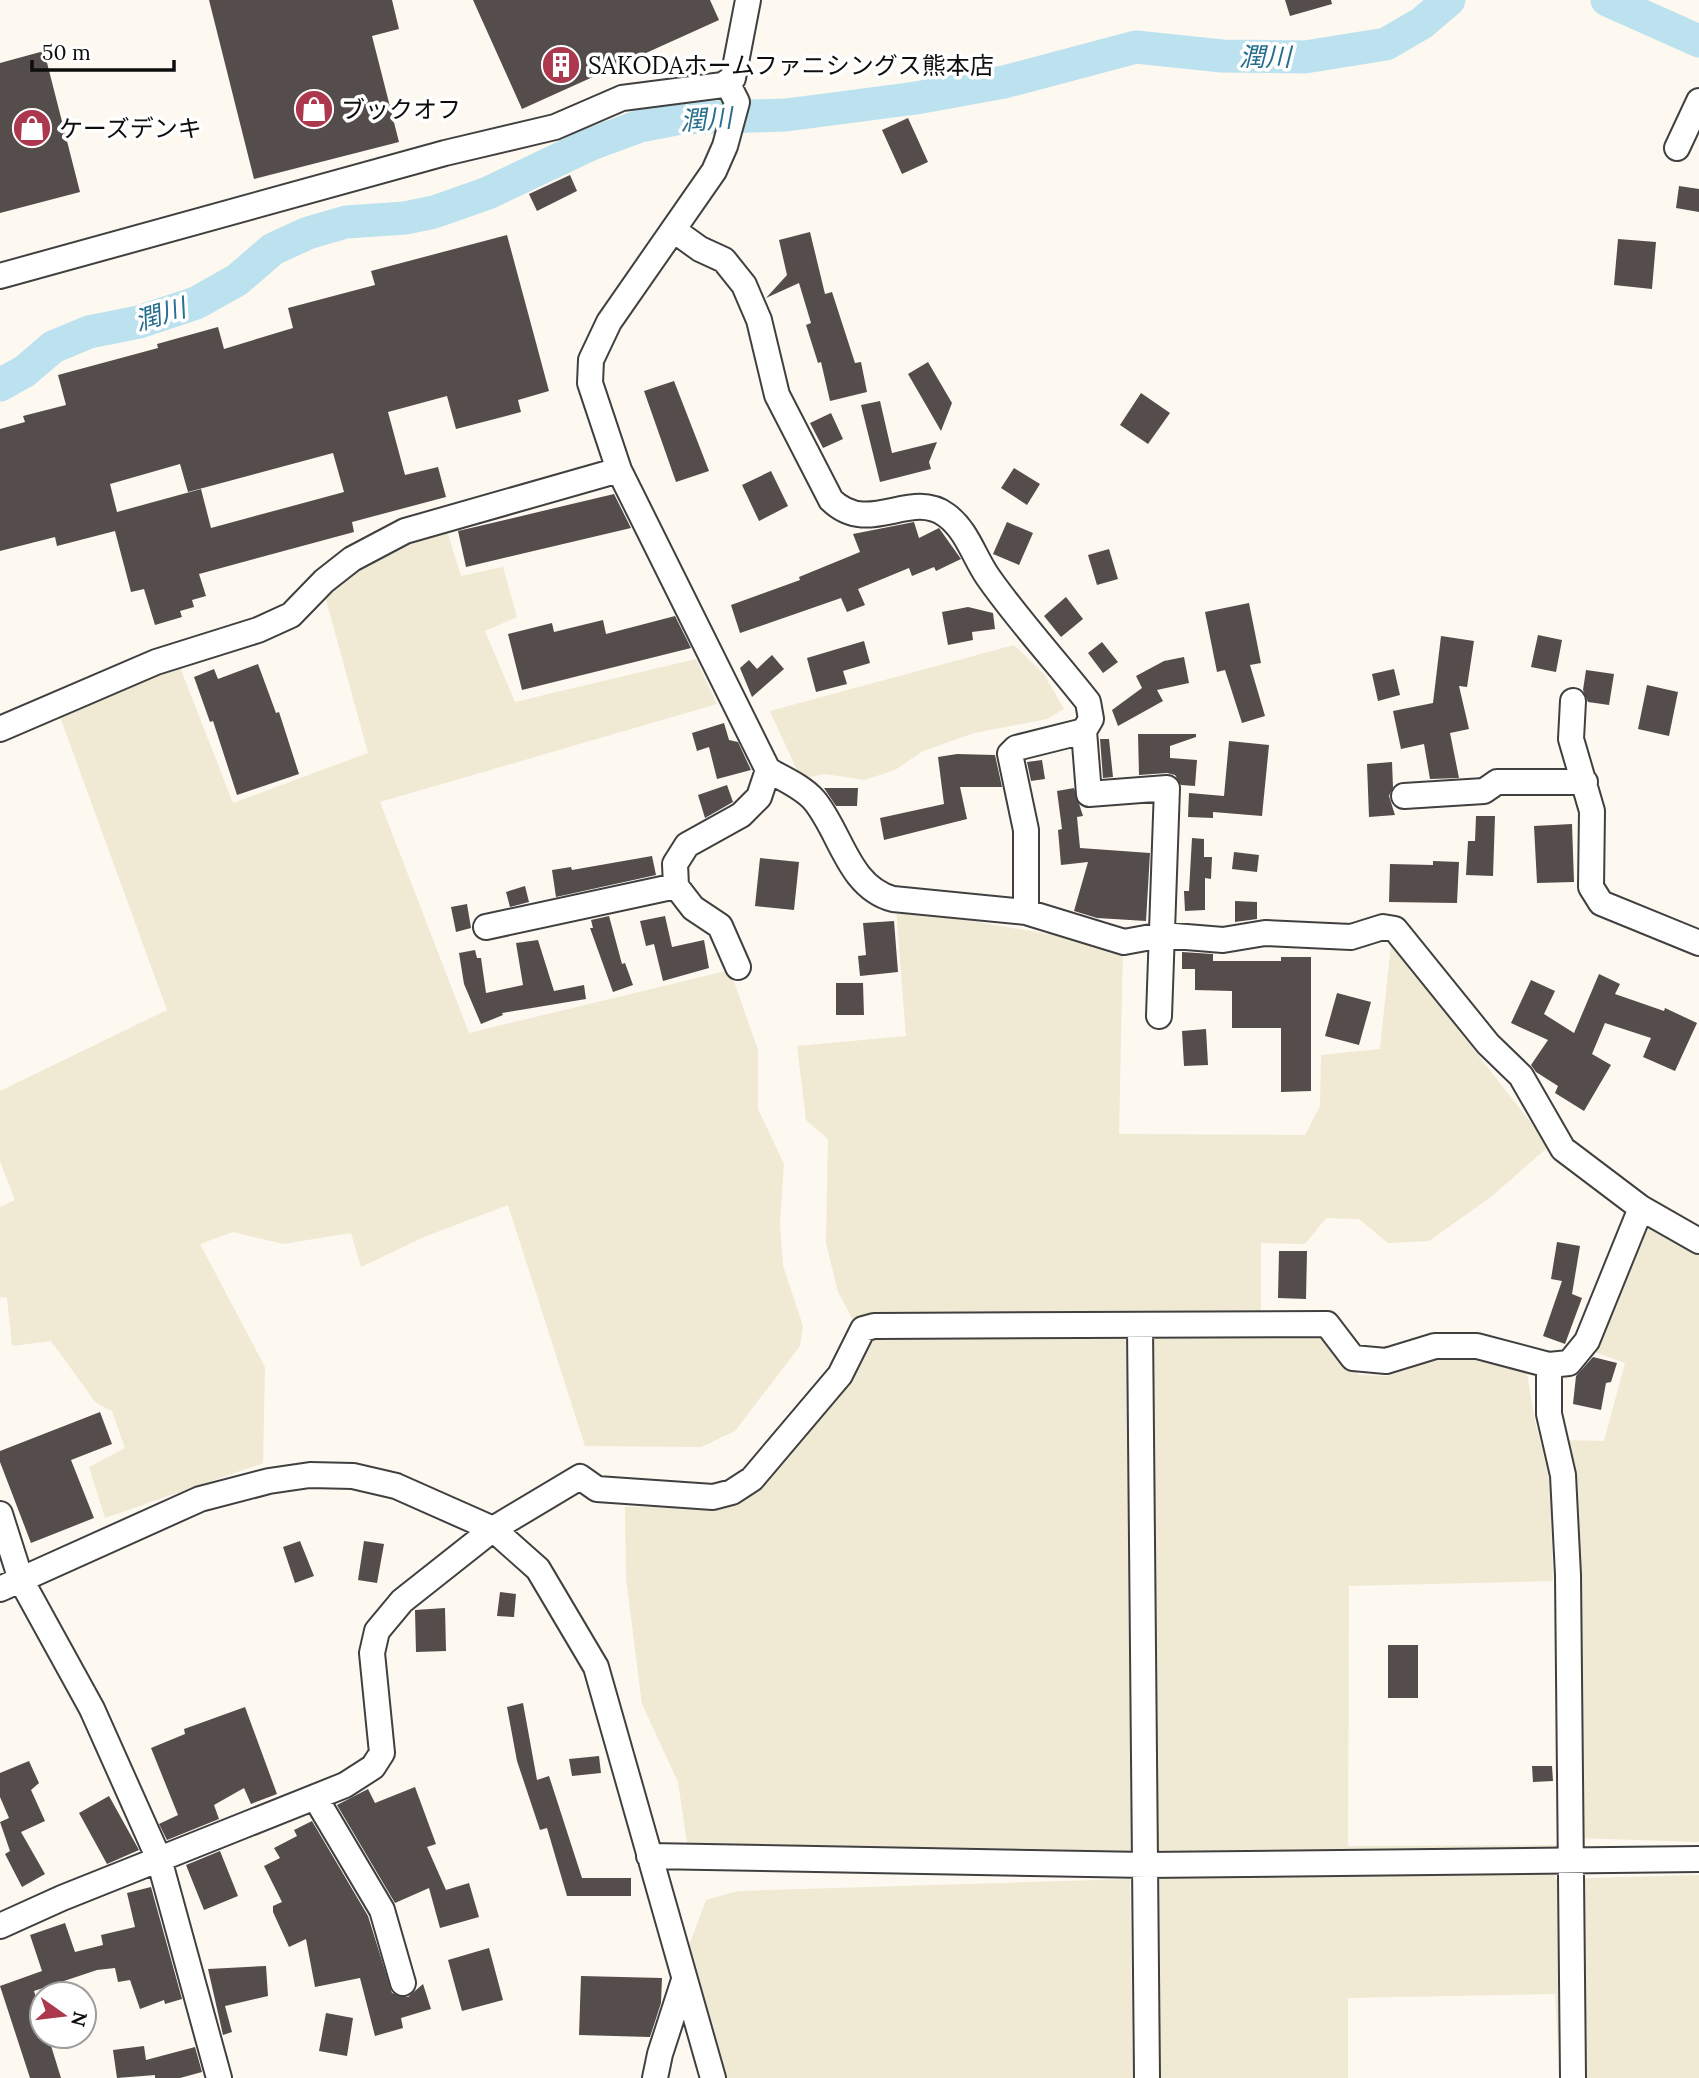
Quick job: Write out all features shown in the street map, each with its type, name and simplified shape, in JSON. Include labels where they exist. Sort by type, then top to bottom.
[{"type":"street","points":[[748,0],[732,87],[725,146],[715,171],[609,322],[591,360],[590,383],[618,470],[631,489],[768,770],[811,796],[827,816],[849,862],[874,894],[893,899],[1026,912],[1124,942],[1163,935],[1223,940],[1265,933],[1350,937],[1383,927],[1395,929],[1488,1044],[1521,1076],[1563,1149],[1641,1208],[1699,1241]]},
{"type":"street","points":[[0,276],[444,153],[555,127],[622,98],[658,92],[732,87]]},
{"type":"street","points":[[1677,148],[1699,101]]},
{"type":"street","points":[[675,231],[700,249],[724,260],[744,285],[759,320],[777,395],[831,500],[843,512],[857,516],[882,515],[917,507],[945,514],[965,536],[986,574],[1004,598],[1088,702],[1091,719],[1084,731],[1089,794],[1167,788],[1159,1016]]},
{"type":"street","points":[[0,729],[156,663],[258,630],[291,615],[324,581],[352,559],[405,531],[618,470]]},
{"type":"street","points":[[1573,701],[1571,739],[1592,811],[1590,852],[1594,896],[1601,902],[1699,943]]},
{"type":"street","points":[[1026,912],[1026,830],[1010,754],[1016,748],[1084,731]]},
{"type":"street","points":[[738,967],[720,926],[693,908],[676,886],[675,864],[687,845],[741,815],[759,797],[768,770]]},
{"type":"street","points":[[1404,796],[1484,791],[1497,782],[1585,782]]},
{"type":"street","points":[[486,927],[676,886]]},
{"type":"street","points":[[0,1926],[345,1785],[373,1767],[382,1753],[372,1653],[377,1631],[402,1601],[493,1529],[580,1477],[597,1489],[634,1493],[713,1497],[732,1492],[752,1479],[840,1375],[863,1329],[874,1326],[1140,1327],[1327,1324],[1353,1358],[1386,1361],[1436,1346],[1477,1346],[1549,1365],[1569,1363],[1587,1341],[1641,1208]]},
{"type":"street","points":[[1140,1327],[1147,2078]]},
{"type":"street","points":[[1549,1365],[1549,1414],[1563,1475],[1567,1562],[1573,2078]]},
{"type":"street","points":[[10,1585],[200,1499],[269,1481],[310,1475],[353,1476],[396,1486],[493,1529],[538,1569],[596,1667],[713,2078]]},
{"type":"street","points":[[0,1514],[10,1585],[92,1709],[159,1859],[219,2078]]},
{"type":"street","points":[[315,1797],[382,1910],[403,1983]]},
{"type":"street","points":[[649,1856],[1146,1864],[1699,1859]]},
{"type":"street","points":[[655,2078],[684,1980]]},
{"type":"shaded area","points":[[446,528],[461,576],[503,567],[517,617],[485,631],[515,702],[696,659],[717,704],[380,802],[469,1033],[730,970],[758,1050],[758,1109],[784,1164],[780,1223],[783,1266],[803,1326],[800,1346],[735,1431],[701,1447],[585,1446],[508,1205],[424,1237],[361,1267],[351,1233],[283,1244],[233,1232],[200,1244],[265,1367],[263,1463],[105,1518],[89,1467],[125,1448],[112,1411],[96,1403],[51,1341],[12,1346],[7,1298],[0,1297],[0,1207],[15,1200],[0,1161],[0,1091],[167,1010],[59,714],[179,665],[233,803],[368,753],[325,596],[356,568]]},
{"type":"shaded area","points":[[1014,645],[1044,674],[1064,709],[1047,719],[974,733],[923,751],[895,770],[865,780],[825,774],[801,779],[770,711]]},
{"type":"shaded area","points":[[896,908],[1123,947],[1119,1134],[1305,1135],[1320,1106],[1321,1055],[1380,1049],[1391,944],[1549,1146],[1492,1196],[1429,1241],[1388,1243],[1359,1219],[1326,1218],[1305,1244],[1261,1243],[1261,1315],[854,1322],[838,1292],[826,1243],[828,1139],[806,1120],[797,1046],[906,1036]]},
{"type":"shaded area","points":[[1641,1217],[1699,1248],[1699,1842],[1577,1838],[1562,1440],[1604,1441],[1625,1363],[1586,1349]]},
{"type":"shaded area","points":[[1317,1334],[1359,1375],[1387,1376],[1432,1359],[1469,1354],[1526,1368],[1535,1421],[1550,1480],[1553,1581],[1349,1586],[1348,1846],[1558,1845],[1555,1879],[1699,1875],[1699,2078],[1560,2078],[1555,1994],[1348,1998],[1348,2078],[1157,2078],[1149,1336]]},
{"type":"shaded area","points":[[1132,1335],[1136,1851],[687,1843],[678,1782],[642,1704],[626,1578],[625,1507],[725,1506],[868,1337]]},
{"type":"shaded area","points":[[1130,1879],[1133,2078],[724,2078],[687,1951],[706,1900],[738,1891]]},
{"type":"building","name":"ブックオフ","points":[[209,0],[392,0],[399,29],[372,36],[399,142],[254,179]]},
{"type":"building","name":"SAKODAホームファニシングス熊本店","points":[[473,0],[710,0],[719,20],[522,109]]},
{"type":"building","points":[[1285,0],[1331,0],[1332,4],[1290,16]]},
{"type":"building","name":"ケーズデンキ","points":[[44,51],[80,192],[0,213],[0,63]]},
{"type":"building","points":[[908,118],[928,162],[902,174],[882,130]]},
{"type":"building","points":[[570,175],[577,191],[537,211],[529,194]]},
{"type":"building","points":[[1679,186],[1699,189],[1699,212],[1676,208]]},
{"type":"building","points":[[810,232],[825,294],[832,292],[855,363],[861,362],[867,392],[830,401],[821,362],[818,363],[806,325],[811,323],[799,283],[766,298],[787,275],[779,240]]},
{"type":"building","points":[[507,235],[549,391],[518,400],[521,412],[456,429],[447,396],[388,412],[405,475],[438,467],[446,497],[352,522],[354,532],[199,574],[206,596],[192,600],[194,607],[180,611],[182,617],[155,625],[144,589],[131,592],[115,531],[57,546],[55,537],[0,551],[0,429],[25,422],[23,416],[66,405],[58,375],[158,348],[157,344],[218,327],[224,349],[293,328],[288,308],[375,285],[371,271]],"holes":[[[333,453],[344,492],[211,528],[201,489],[117,512],[110,484],[180,464],[188,492]]]},
{"type":"building","points":[[1618,239],[1656,242],[1652,289],[1614,285]]},
{"type":"building","points":[[928,362],[952,403],[941,431],[908,374]]},
{"type":"building","points":[[674,381],[709,471],[676,482],[644,391]]},
{"type":"building","points":[[1141,393],[1170,413],[1148,444],[1120,425]]},
{"type":"building","points":[[880,401],[892,453],[937,442],[929,462],[931,469],[880,482],[861,405]]},
{"type":"building","points":[[831,413],[843,439],[823,448],[810,423]]},
{"type":"building","points":[[1014,468],[1040,484],[1027,505],[1001,488]]},
{"type":"building","points":[[771,471],[788,506],[759,521],[742,485]]},
{"type":"building","points":[[614,494],[631,528],[466,567],[458,531]]},
{"type":"building","points":[[914,522],[919,538],[939,528],[961,559],[936,571],[934,567],[912,576],[909,568],[858,589],[865,605],[847,612],[841,598],[740,633],[731,605],[800,580],[799,577],[860,552],[853,534]]},
{"type":"building","points":[[1007,522],[1033,533],[1019,565],[993,554]]},
{"type":"building","points":[[1109,549],[1118,579],[1097,585],[1088,555]]},
{"type":"building","points":[[1066,597],[1083,619],[1061,637],[1044,616]]},
{"type":"building","points":[[1249,603],[1261,663],[1250,665],[1265,716],[1242,723],[1225,670],[1217,672],[1205,612]]},
{"type":"building","points":[[968,607],[993,613],[995,629],[972,632],[973,640],[948,645],[942,612]]},
{"type":"building","points":[[675,616],[691,648],[522,690],[508,634],[552,623],[554,632],[603,620],[606,634]]},
{"type":"building","points":[[1538,635],[1562,640],[1556,672],[1531,667]]},
{"type":"building","points":[[1441,636],[1474,641],[1467,687],[1459,686],[1469,729],[1450,733],[1459,778],[1430,779],[1424,744],[1401,749],[1393,711],[1433,703]]},
{"type":"building","points":[[864,641],[870,663],[843,671],[847,684],[816,692],[807,658]]},
{"type":"building","points":[[1102,642],[1118,662],[1103,673],[1088,653]]},
{"type":"building","points":[[772,655],[784,669],[752,697],[740,668],[749,660],[757,669]]},
{"type":"building","points":[[1184,657],[1189,683],[1157,690],[1163,701],[1118,726],[1112,710],[1142,688],[1136,676],[1164,661]]},
{"type":"building","points":[[258,664],[276,713],[279,712],[299,774],[237,795],[213,721],[210,722],[194,677],[214,669],[218,679]]},
{"type":"building","points":[[1394,669],[1400,695],[1378,701],[1372,674]]},
{"type":"building","points":[[1586,670],[1614,674],[1609,705],[1588,702],[1583,690]]},
{"type":"building","points":[[1647,685],[1678,692],[1669,736],[1638,729]]},
{"type":"building","points":[[724,723],[729,740],[738,742],[751,770],[717,779],[709,747],[697,751],[692,733]]},
{"type":"building","points":[[1138,734],[1196,734],[1196,737],[1170,746],[1170,758],[1197,760],[1195,786],[1181,785],[1175,775],[1167,773],[1139,775]]},
{"type":"building","points":[[1100,739],[1109,739],[1113,777],[1103,778]]},
{"type":"building","points":[[1229,741],[1269,745],[1262,816],[1213,812],[1213,818],[1188,817],[1189,793],[1224,796]]},
{"type":"building","points":[[957,754],[995,755],[1002,787],[960,787],[967,819],[884,840],[880,818],[944,804],[938,757]]},
{"type":"building","points":[[1042,760],[1045,779],[1031,781],[1027,762]]},
{"type":"building","points":[[1392,762],[1393,787],[1389,796],[1395,815],[1369,817],[1367,764]]},
{"type":"building","points":[[727,785],[733,802],[705,818],[698,795]]},
{"type":"building","points":[[824,788],[858,788],[857,806],[836,806]]},
{"type":"building","points":[[1074,788],[1083,816],[1077,817],[1080,848],[1150,853],[1146,921],[1097,918],[1074,911],[1088,862],[1061,865],[1058,830],[1062,829],[1057,791]]},
{"type":"building","points":[[1476,816],[1495,816],[1493,876],[1466,875],[1468,841],[1475,841]]},
{"type":"building","points":[[1572,824],[1574,882],[1537,883],[1534,826]]},
{"type":"building","points":[[1192,838],[1204,839],[1204,857],[1212,857],[1211,879],[1205,878],[1205,910],[1185,911],[1184,891],[1189,891]]},
{"type":"building","points":[[1234,852],[1259,855],[1257,872],[1232,869]]},
{"type":"building","points":[[652,856],[656,875],[556,897],[552,870],[571,867],[572,870]]},
{"type":"building","points":[[760,858],[799,862],[794,910],[755,906]]},
{"type":"building","points":[[1433,861],[1459,862],[1457,903],[1389,902],[1390,864],[1433,865]]},
{"type":"building","points":[[525,886],[529,902],[510,907],[506,892]]},
{"type":"building","points":[[1235,901],[1257,902],[1257,919],[1235,922]]},
{"type":"building","points":[[467,904],[471,928],[456,932],[451,907]]},
{"type":"building","points":[[609,916],[622,964],[625,963],[633,985],[613,992],[590,928],[593,928],[591,920]]},
{"type":"building","points":[[665,916],[672,947],[704,940],[709,968],[663,981],[654,944],[646,946],[640,921]]},
{"type":"building","points":[[894,921],[898,972],[860,976],[858,956],[866,955],[863,923]]},
{"type":"building","points":[[538,940],[554,991],[584,985],[586,999],[502,1013],[503,1015],[481,1024],[464,984],[459,953],[475,950],[477,958],[481,958],[486,993],[523,985],[516,943]]},
{"type":"building","points":[[1182,952],[1213,954],[1213,961],[1281,961],[1281,957],[1311,957],[1311,1091],[1281,1092],[1281,1028],[1232,1028],[1232,991],[1195,990],[1195,969],[1182,969]]},
{"type":"building","points":[[1599,974],[1620,984],[1615,994],[1664,1011],[1665,1008],[1697,1023],[1675,1071],[1643,1057],[1651,1038],[1605,1023],[1592,1054],[1611,1065],[1584,1111],[1555,1093],[1558,1086],[1536,1072],[1531,1065],[1548,1040],[1511,1023],[1531,980],[1555,991],[1544,1014],[1574,1033]]},
{"type":"building","points":[[836,983],[863,983],[864,1015],[836,1015]]},
{"type":"building","points":[[1337,993],[1371,1002],[1359,1045],[1325,1036]]},
{"type":"building","points":[[1206,1029],[1208,1065],[1184,1066],[1182,1031]]},
{"type":"building","points":[[1557,1242],[1580,1246],[1572,1294],[1582,1298],[1565,1344],[1543,1336],[1562,1281],[1551,1279]]},
{"type":"building","points":[[1279,1251],[1307,1251],[1306,1299],[1278,1298]]},
{"type":"building","points":[[1593,1357],[1617,1363],[1611,1382],[1606,1383],[1601,1410],[1573,1404],[1576,1376]]},
{"type":"building","points":[[100,1412],[112,1444],[71,1460],[94,1518],[31,1543],[0,1462],[0,1451]]},
{"type":"building","points":[[300,1541],[314,1576],[295,1583],[283,1547]]},
{"type":"building","points":[[364,1541],[384,1544],[377,1583],[358,1580]]},
{"type":"building","points":[[500,1592],[516,1594],[514,1617],[497,1616]]},
{"type":"building","points":[[445,1608],[446,1651],[416,1652],[415,1610]]},
{"type":"building","points":[[1388,1645],[1418,1645],[1418,1698],[1388,1698]]},
{"type":"building","points":[[523,1703],[537,1780],[549,1776],[582,1878],[631,1878],[631,1896],[567,1896],[547,1828],[540,1830],[517,1761],[507,1707]]},
{"type":"building","points":[[245,1707],[277,1794],[251,1804],[244,1788],[214,1805],[219,1819],[167,1840],[159,1824],[178,1815],[151,1748],[185,1734],[184,1729]]},
{"type":"building","points":[[599,1756],[601,1773],[572,1776],[569,1759]]},
{"type":"building","points":[[29,1761],[39,1783],[31,1790],[45,1821],[21,1832],[45,1874],[22,1887],[5,1854],[10,1851],[0,1822],[9,1818],[0,1797],[0,1773]]},
{"type":"building","points":[[1532,1766],[1552,1766],[1553,1781],[1533,1782]]},
{"type":"building","points":[[415,1787],[436,1844],[427,1847],[446,1890],[469,1883],[479,1917],[440,1928],[429,1888],[395,1903],[337,1805],[368,1789],[375,1803]]},
{"type":"building","points":[[109,1796],[139,1850],[107,1864],[79,1813]]},
{"type":"building","points":[[312,1821],[368,1916],[392,1993],[408,1997],[423,1984],[431,2009],[401,2018],[403,2028],[375,2036],[360,1978],[315,1987],[306,1939],[289,1947],[273,1912],[273,1906],[282,1902],[264,1866],[280,1858],[274,1848],[297,1836],[294,1830]]},
{"type":"building","points":[[220,1851],[238,1896],[204,1910],[186,1865]]},
{"type":"building","points":[[151,1887],[182,1999],[165,2004],[164,2000],[140,2009],[130,1980],[118,1982],[115,1968],[97,1970],[67,1980],[28,1980],[28,2050],[52,2050],[61,2078],[30,2078],[0,1986],[42,1971],[30,1935],[65,1923],[75,1952],[103,1945],[101,1935],[135,1927],[127,1893]]},
{"type":"building","points":[[489,1948],[503,2000],[462,2011],[448,1960]]},
{"type":"building","points":[[266,1966],[268,1996],[225,2006],[232,2032],[223,2035],[208,1969]]},
{"type":"building","points":[[581,1976],[662,1978],[661,2003],[650,2037],[579,2035]]},
{"type":"building","points":[[326,2013],[353,2018],[347,2056],[319,2051]]},
{"type":"building","points":[[144,2046],[146,2060],[195,2047],[202,2072],[180,2078],[155,2078],[155,2075],[117,2078],[113,2050]]},
{"type":"waterway","name":"潤川","points":[[0,385],[25,371],[53,347],[89,332],[139,322],[196,303],[237,280],[273,249],[308,233],[346,222],[405,218],[434,212],[488,193],[591,144],[640,126],[681,118],[786,115],[916,98],[1004,82],[1136,47],[1222,56],[1305,57],[1386,44],[1422,23],[1449,0]]},
{"type":"waterway","name":"潤川","points":[[1607,0],[1699,41]]},
{"type":"place","name":"SAKODAホームファニシングス熊本店","points":[[561,65]]},
{"type":"place","name":"ブックオフ","points":[[314,109]]},
{"type":"place","name":"ケーズデンキ","points":[[32,128]]}]
